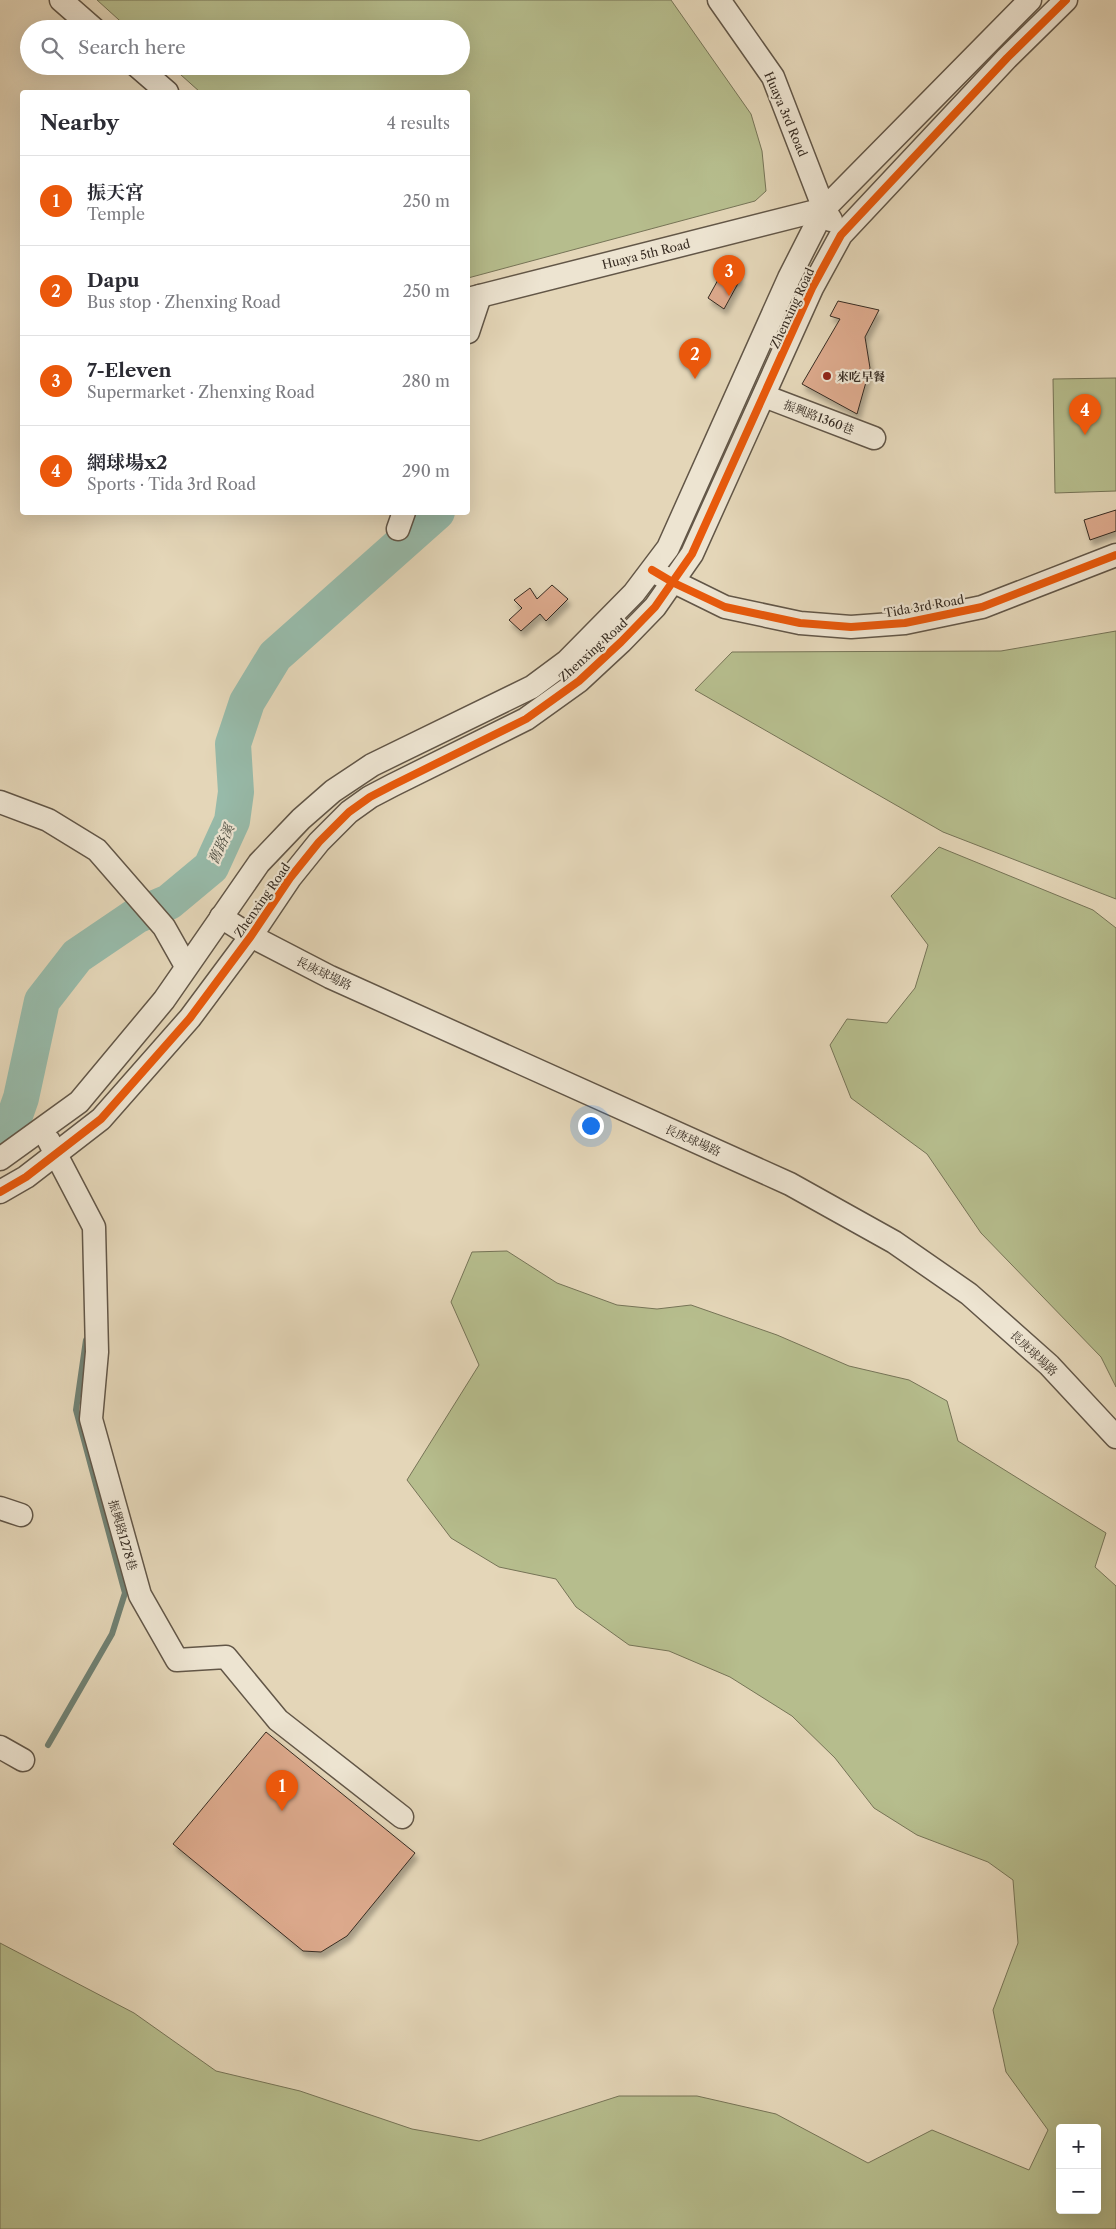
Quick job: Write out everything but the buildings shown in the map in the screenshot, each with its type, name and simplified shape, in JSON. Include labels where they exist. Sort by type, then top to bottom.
[{"type":"street","points":[[61,0],[84,20]]},
{"type":"street","name":"Huaya 3rd Road","points":[[719,0],[773,77],[824,209],[841,235]]},
{"type":"street","name":"Zhenxing Road","points":[[0,1159],[79,1102],[164,1000],[259,863],[301,818],[333,791],[372,765],[532,687],[566,661],[634,593],[668,548],[789,278],[824,209],[1030,0]]},
{"type":"street","name":"Zhenxing Road","points":[[0,1192],[26,1177],[101,1119],[190,1018],[251,936],[290,878],[319,842],[349,812],[370,797],[526,719],[579,680],[655,607],[674,583],[692,554],[812,288],[841,235],[1008,58],[1066,0]]},
{"type":"street","points":[[147,75],[165,90]]},
{"type":"street","name":"Huaya 5th Road","points":[[474,298],[824,209]]},
{"type":"street","points":[[470,321],[474,298]]},
{"type":"street","name":"振興路1360巷","points":[[764,396],[874,438]]},
{"type":"street","name":"Tida 3rd Road","points":[[652,570],[674,583],[725,607],[800,623],[851,627],[905,623],[982,607],[1116,555]]},
{"type":"street","points":[[0,802],[48,820],[97,850],[164,927],[186,966]]},
{"type":"street","name":"長庚球場路","points":[[221,917],[251,936],[330,977],[790,1184],[894,1242],[969,1294],[1049,1365],[1116,1437]]},
{"type":"street","name":"振興路1278巷","points":[[42,1129],[94,1227],[97,1352],[91,1419],[140,1596],[177,1660],[226,1657],[278,1720],[402,1817]]},
{"type":"street","points":[[0,1747],[23,1760]]},
{"type":"green space","points":[[97,0],[671,0],[751,114],[762,151],[766,191],[755,201],[470,277],[470,90],[198,90],[181,75],[470,75],[470,20],[119,20]]},
{"type":"green space","points":[[1116,378],[1116,491],[1055,493],[1053,379]]},
{"type":"green space","points":[[1116,631],[1116,899],[943,832],[695,690],[732,652],[1001,651]]},
{"type":"green space","points":[[939,847],[1093,910],[1116,928],[1116,1387],[1101,1357],[981,1233],[927,1154],[851,1098],[830,1045],[847,1019],[887,1023],[915,988],[928,945],[891,896]]},
{"type":"green space","points":[[507,1251],[557,1283],[617,1305],[657,1309],[691,1305],[777,1335],[849,1366],[909,1380],[947,1401],[958,1441],[1106,1533],[1095,1567],[1116,1586],[1116,2229],[0,2229],[0,1943],[134,2013],[216,2071],[300,2091],[412,2129],[479,2141],[619,2096],[697,2096],[776,2114],[868,2163],[932,2130],[1029,2170],[1048,2130],[1006,2072],[993,2010],[1018,1943],[1013,1880],[988,1862],[917,1835],[874,1808],[835,1758],[792,1716],[730,1677],[669,1651],[629,1645],[576,1607],[556,1579],[499,1567],[451,1538],[407,1480],[479,1365],[451,1302],[472,1252]]},
{"type":"waterway","name":"舊路溪","points":[[0,1136],[13,1121],[21,1098],[42,1001],[77,956],[136,916],[169,902],[211,867],[232,821],[236,792],[233,744],[247,702],[275,656],[434,515]]},
{"type":"waterway","points":[[48,1745],[112,1634],[125,1593],[76,1410],[86,1340]]},
{"type":"cycle path","points":[[0,1192],[26,1177],[101,1119],[190,1018],[251,936],[290,878],[319,842],[349,812],[370,797],[526,719],[579,681],[655,607],[692,554],[812,288],[841,235],[1007,58],[1066,0]]},
{"type":"cycle path","points":[[652,570],[674,583],[725,607],[800,623],[851,627],[905,623],[982,607],[1116,555]]},
{"type":"place","name":"7-Eleven","points":[[729,296]]},
{"type":"place","name":"來吃早餐","points":[[827,376]]},
{"type":"place","name":"Dapu","points":[[695,379]]},
{"type":"place","name":"網球場x2","points":[[1085,435]]},
{"type":"place","name":"振天宮","points":[[282,1811]]}]
